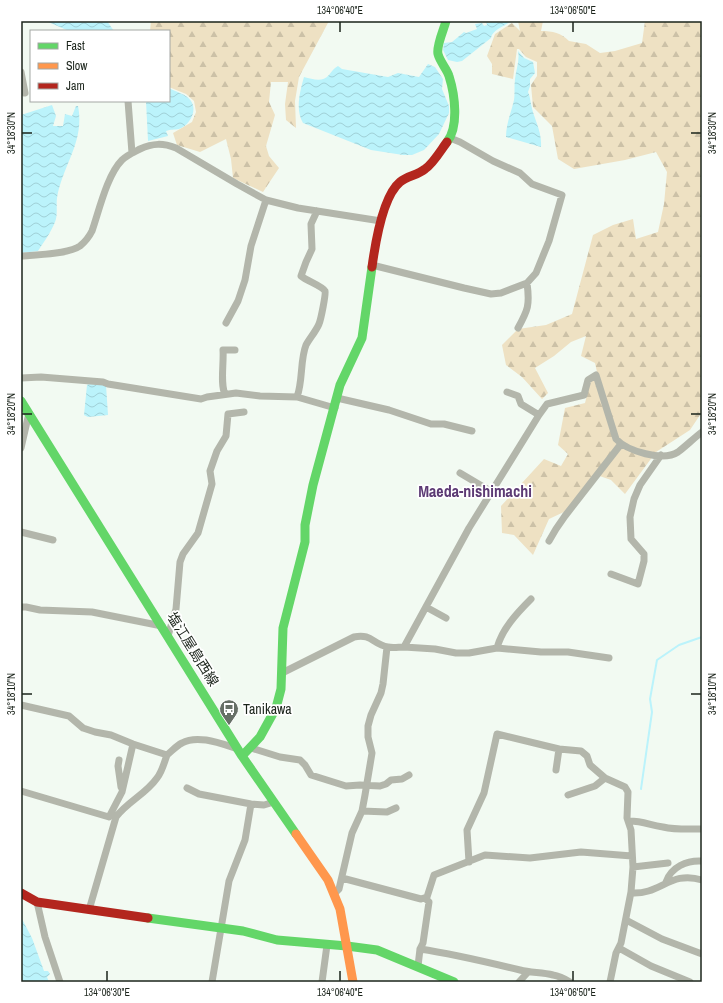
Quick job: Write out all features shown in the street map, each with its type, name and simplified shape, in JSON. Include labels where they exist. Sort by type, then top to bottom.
[{"type":"street","points":[[244,751],[260,737],[276,708],[281,689],[283,628],[305,542],[305,525],[313,485],[340,385],[362,338],[376,239],[381,221],[390,195],[400,182],[426,169],[450,138],[454,127],[455,112],[449,76],[438,54],[438,48],[446,21]]},
{"type":"street","points":[[21,72],[26,94]]},
{"type":"street","points":[[128,102],[132,153]]},
{"type":"street","points":[[372,265],[490,294],[500,293],[527,284],[536,273],[549,241],[562,195],[532,184],[520,173],[493,161],[450,138]]},
{"type":"street","points":[[21,256],[72,251],[80,246],[88,239],[92,232],[111,175],[121,161],[132,153],[147,146],[157,144],[166,144],[176,148],[266,200],[298,208],[381,221]]},
{"type":"street","points":[[226,323],[238,301],[245,280],[251,246],[266,200]]},
{"type":"street","points":[[297,397],[302,381],[306,346],[319,323],[326,298],[326,292],[323,288],[301,276],[312,249],[310,224],[317,211]]},
{"type":"street","points":[[518,328],[529,306],[527,284]]},
{"type":"street","points":[[225,394],[222,386],[224,372],[223,350],[235,350]]},
{"type":"street","points":[[404,647],[470,528],[547,404],[584,395],[588,380],[596,375],[616,439],[621,444],[642,453],[661,456],[677,453],[702,432]]},
{"type":"street","points":[[21,378],[103,382],[194,399],[236,393],[260,396],[297,397],[334,408]]},
{"type":"street","points":[[508,392],[518,396],[521,404],[539,415]]},
{"type":"street","points":[[337,398],[389,410],[431,424],[444,424],[472,431]]},
{"type":"street","name":"塩江屋島西線","points":[[21,401],[168,636],[244,751],[274,802],[328,880],[340,909],[353,982]]},
{"type":"street","points":[[168,636],[176,609],[180,562],[183,554],[198,533],[212,484],[210,470],[217,451],[226,436],[228,414],[244,412]]},
{"type":"street","points":[[21,448],[29,413]]},
{"type":"street","points":[[549,541],[565,516],[621,444]]},
{"type":"street","points":[[611,574],[638,584],[644,561],[644,554],[631,539],[630,517],[634,499],[640,485],[661,456]]},
{"type":"street","points":[[460,473],[492,492]]},
{"type":"street","points":[[21,532],[53,540]]},
{"type":"street","points":[[497,648],[500,638],[521,608],[531,598]]},
{"type":"street","points":[[21,607],[40,610],[92,612],[162,626]]},
{"type":"street","points":[[426,607],[446,618]]},
{"type":"street","points":[[282,673],[354,637],[360,636],[370,637],[379,644],[387,647],[435,649],[456,653],[469,653],[497,648],[541,652],[568,652],[609,658]]},
{"type":"street","points":[[334,894],[339,889],[353,829],[362,811],[372,753],[368,738],[368,726],[371,715],[381,693],[387,647]]},
{"type":"street","points":[[21,705],[69,716],[83,728],[111,735],[168,756]]},
{"type":"street","points":[[469,858],[467,830],[484,793],[497,734],[559,749],[581,751],[587,756],[590,765],[605,778],[627,789],[628,818],[631,830],[633,867],[631,893],[626,920],[610,982]]},
{"type":"street","points":[[116,817],[157,779],[168,756],[183,742],[210,740],[244,751],[300,760],[311,775],[346,786],[380,786],[391,780],[409,775]]},
{"type":"street","points":[[21,791],[109,817],[122,792],[133,744]]},
{"type":"street","points":[[556,770],[559,749]]},
{"type":"street","points":[[94,910],[116,817],[123,797],[118,766],[119,760]]},
{"type":"street","points":[[568,795],[595,786],[605,778]]},
{"type":"street","points":[[187,788],[199,794],[251,804],[274,802]]},
{"type":"street","points":[[212,982],[229,881],[245,840],[251,804]]},
{"type":"street","points":[[362,811],[387,812],[396,808]]},
{"type":"street","points":[[629,821],[640,821],[669,828],[702,829]]},
{"type":"street","points":[[425,898],[427,897],[434,875],[469,858],[485,856],[530,858],[581,852],[632,856]]},
{"type":"street","points":[[666,882],[668,876],[673,870],[694,860],[702,861]]},
{"type":"street","points":[[633,867],[668,863]]},
{"type":"street","points":[[631,893],[646,893],[654,890],[666,882],[682,877],[692,877],[702,880]]},
{"type":"street","points":[[342,878],[422,899],[425,898]]},
{"type":"street","points":[[21,893],[38,902],[243,931],[277,940],[377,950],[454,982]]},
{"type":"street","points":[[418,966],[429,902],[425,898]]},
{"type":"street","points":[[38,902],[45,937],[60,982]]},
{"type":"street","points":[[626,920],[662,939],[702,954]]},
{"type":"street","points":[[322,982],[327,945]]},
{"type":"street","points":[[619,948],[651,966],[687,981]]},
{"type":"street","points":[[420,949],[528,972],[553,975],[570,982]]},
{"type":"street","points":[[519,982],[528,972]]},
{"type":"green space","points":[[151,21],[329,21],[299,77],[295,101],[296,128],[286,120],[285,104],[288,82],[271,82],[269,102],[275,115],[266,146],[269,156],[279,168],[263,192],[233,178],[231,159],[226,139],[200,152],[177,145],[173,133],[192,122],[196,112],[194,101],[186,94],[170,87],[170,30],[150,30]]},
{"type":"green space","points":[[518,21],[543,21],[541,31],[556,33],[569,41],[586,44],[600,53],[615,51],[642,43],[645,21],[702,21],[702,412],[690,430],[656,452],[625,494],[611,480],[594,474],[566,511],[549,519],[533,555],[514,535],[502,533],[501,506],[544,459],[561,466],[568,454],[558,445],[565,408],[585,403],[590,383],[597,372],[595,363],[581,356],[586,336],[571,342],[554,356],[535,368],[548,393],[542,399],[522,377],[506,365],[502,345],[518,329],[546,325],[572,314],[593,235],[613,225],[633,219],[636,239],[658,232],[664,204],[667,172],[656,152],[625,160],[574,169],[558,159],[552,126],[533,107],[531,85],[537,76],[537,62],[526,57],[519,49],[517,49],[513,79],[492,74],[492,64],[487,56],[495,34],[512,23],[520,31]]},
{"type":"water","points":[[46,21],[107,21],[113,30],[67,30]]},
{"type":"water","points":[[486,21],[489,23],[492,21],[511,21],[496,30],[491,38],[462,61],[457,62],[448,60],[443,50],[444,43],[452,42],[464,32],[466,33],[477,29],[475,24],[482,23],[484,26],[487,25]]},
{"type":"water","points":[[518,51],[524,58],[533,62],[535,73],[530,79],[528,92],[539,130],[541,147],[506,137],[514,100],[519,58]]},
{"type":"water","points":[[428,64],[435,67],[443,79],[442,89],[449,106],[449,113],[439,134],[424,150],[412,155],[403,155],[371,150],[303,123],[299,112],[299,100],[304,77],[320,80],[329,75],[338,66],[342,69],[388,77],[398,73],[419,77]]},
{"type":"water","points":[[170,88],[184,95],[191,101],[193,105],[193,113],[186,125],[179,129],[166,131],[168,136],[148,141],[146,102],[170,102]]},
{"type":"water","points":[[52,105],[56,116],[53,126],[63,126],[65,114],[72,116],[76,106],[78,106],[79,131],[60,186],[57,198],[56,219],[53,226],[38,251],[21,253],[21,115]]},
{"type":"water","points":[[87,385],[106,385],[108,415],[88,417],[84,415]]},
{"type":"water","points":[[21,917],[32,938],[44,971],[48,971],[50,974],[47,977],[49,982],[21,982]]},
{"type":"waterway","points":[[641,789],[652,712],[650,699],[657,660],[679,645],[702,637]]},
{"type":"traffic: fast","points":[[446,21],[439,42],[438,54],[449,76],[455,110],[453,128],[451,136],[447,142]]},
{"type":"traffic: fast","points":[[242,756],[260,737],[276,708],[281,689],[283,628],[305,542],[305,525],[313,485],[340,385],[362,338],[372,267]]},
{"type":"traffic: fast","points":[[21,401],[242,756],[296,834]]},
{"type":"traffic: fast","points":[[148,918],[243,931],[277,940],[347,946]]},
{"type":"traffic: fast","points":[[347,946],[377,950],[454,982]]},
{"type":"traffic: slow","points":[[296,834],[328,880],[340,909],[353,982]]},
{"type":"traffic: jam","points":[[372,267],[375,246],[384,209],[394,189],[403,180],[428,167],[447,142]]},
{"type":"traffic: jam","points":[[21,893],[37,902],[148,918]]},
{"type":"place","name":"Tanikawa","points":[[229,726]]},
{"type":"district","name":"Maeda-nishimachi","points":[[475,491]]}]
